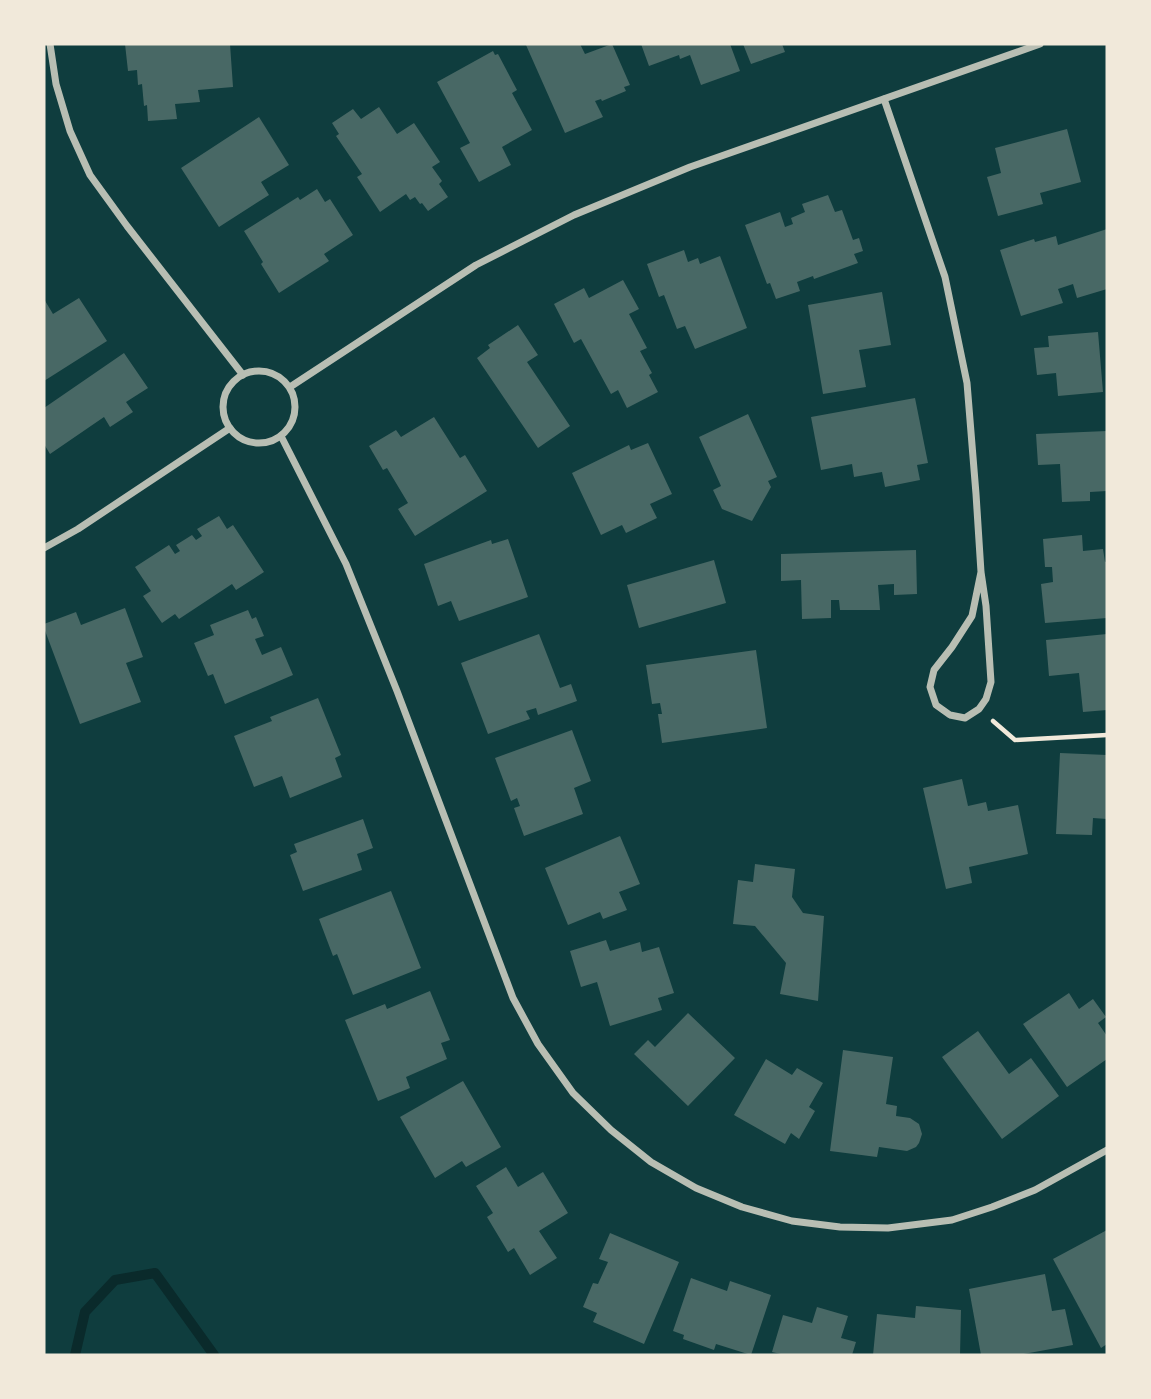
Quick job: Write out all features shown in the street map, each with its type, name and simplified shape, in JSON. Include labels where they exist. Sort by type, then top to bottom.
[{"type":"street","points":[[50,44],[56,84],[70,131],[90,176],[243,375]]},
{"type":"street","points":[[290,387],[477,265],[574,215],[690,167],[1040,44]]},
{"type":"street","points":[[884,99],[945,277],[967,383],[991,682],[986,699],[979,709],[965,718],[950,715],[936,705],[930,687],[934,670],[972,616],[981,572]]},
{"type":"street","points":[[256,371],[269,372],[290,387],[294,397],[293,419],[289,428],[271,442],[248,442],[237,436],[224,417],[226,392],[233,382],[243,375],[256,371]]},
{"type":"street","points":[[44,548],[78,529],[230,428]]},
{"type":"street","points":[[281,436],[346,564],[513,998],[538,1044],[573,1093],[611,1130],[651,1162],[696,1188],[742,1207],[792,1221],[839,1227],[888,1228],[952,1220],[1035,1190],[1107,1150]]},
{"type":"path","points":[[979,709],[1015,740],[1107,735]]},
{"type":"building","points":[[125,44],[230,44],[233,87],[198,90],[200,102],[175,104],[177,119],[148,121],[147,105],[144,106],[142,84],[138,85],[137,70],[128,71]]},
{"type":"building","points":[[580,44],[585,54],[612,44],[630,85],[624,87],[626,91],[602,101],[595,101],[603,117],[565,133],[526,45]]},
{"type":"building","points":[[641,44],[730,44],[740,71],[701,85],[690,55],[680,59],[679,55],[649,66]]},
{"type":"building","points":[[743,44],[782,44],[785,52],[751,64]]},
{"type":"building","points":[[493,51],[495,55],[498,54],[517,90],[512,93],[532,130],[502,147],[511,165],[479,182],[460,148],[470,143],[437,82]]},
{"type":"building","points":[[379,107],[397,134],[414,123],[440,162],[432,167],[442,181],[439,184],[448,197],[428,211],[415,197],[410,200],[406,194],[380,212],[357,177],[362,174],[336,136],[339,134],[332,123],[353,109],[361,119]]},
{"type":"building","points":[[259,117],[289,165],[261,182],[269,195],[219,227],[181,168]]},
{"type":"building","points":[[1067,129],[1081,182],[1040,193],[1043,204],[998,216],[987,177],[1001,173],[995,148]]},
{"type":"building","points":[[317,189],[325,202],[330,199],[353,235],[324,254],[329,261],[279,293],[244,231],[298,197],[300,200]]},
{"type":"building","points":[[828,195],[835,212],[842,210],[853,240],[859,238],[863,251],[854,254],[858,263],[814,279],[813,276],[797,282],[800,291],[776,299],[770,283],[767,284],[745,225],[780,212],[785,227],[793,224],[791,218],[805,212],[802,204]]},
{"type":"building","points":[[1107,229],[1107,289],[1077,298],[1073,284],[1058,289],[1063,303],[1021,316],[1000,250],[1034,239],[1035,242],[1056,236],[1058,245]]},
{"type":"building","points":[[684,250],[688,262],[698,258],[700,264],[720,256],[747,328],[695,349],[685,326],[677,329],[664,295],[659,297],[647,264]]},
{"type":"building","points":[[623,280],[639,309],[629,314],[647,348],[640,351],[652,373],[649,375],[658,392],[627,408],[618,390],[611,394],[581,339],[574,343],[554,304],[584,288],[589,298]]},
{"type":"building","points":[[882,292],[891,345],[859,350],[866,387],[823,394],[808,305]]},
{"type":"building","points":[[79,298],[107,341],[44,381],[44,299],[53,314]]},
{"type":"building","points":[[518,325],[538,355],[527,362],[570,426],[538,448],[477,358],[490,348],[488,345]]},
{"type":"building","points":[[1098,332],[1103,392],[1058,396],[1056,373],[1037,375],[1034,348],[1049,347],[1048,336]]},
{"type":"building","points":[[124,353],[148,388],[126,402],[133,412],[110,427],[104,417],[50,454],[44,444],[44,408]]},
{"type":"building","points":[[915,398],[928,463],[917,465],[920,480],[885,487],[882,472],[854,477],[852,464],[821,470],[811,417]]},
{"type":"building","points":[[748,414],[777,477],[768,481],[771,487],[752,521],[722,509],[713,490],[721,486],[699,437]]},
{"type":"building","points":[[434,417],[460,458],[465,455],[487,491],[415,536],[398,509],[408,503],[387,468],[383,470],[369,446],[396,430],[401,437]]},
{"type":"building","points":[[1107,431],[1107,491],[1090,492],[1090,501],[1062,502],[1060,464],[1038,465],[1036,434]]},
{"type":"building","points":[[648,443],[672,494],[650,504],[657,518],[626,533],[622,525],[601,535],[572,473],[629,445],[631,450]]},
{"type":"building","points":[[219,516],[227,529],[233,525],[264,572],[236,590],[232,584],[179,619],[175,614],[162,623],[143,596],[151,591],[135,567],[169,545],[175,554],[180,551],[176,545],[192,535],[196,540],[202,536],[197,529]]},
{"type":"building","points":[[1082,535],[1083,551],[1103,549],[1105,562],[1107,561],[1107,618],[1045,623],[1041,584],[1053,582],[1052,567],[1045,567],[1043,539]]},
{"type":"building","points":[[508,539],[528,597],[459,621],[451,601],[438,606],[424,564],[491,540],[492,544]]},
{"type":"building","points":[[916,550],[917,594],[894,595],[894,584],[878,585],[880,610],[840,610],[839,600],[831,600],[831,618],[802,619],[801,580],[781,581],[781,554]]},
{"type":"building","points":[[714,560],[726,603],[639,628],[627,585]]},
{"type":"building","points":[[125,608],[143,657],[126,663],[141,702],[80,724],[44,624],[76,612],[81,625]]},
{"type":"building","points":[[248,610],[252,619],[256,617],[264,636],[255,639],[262,655],[281,647],[293,675],[225,704],[213,674],[208,676],[194,643],[214,635],[210,625]]},
{"type":"building","points":[[539,634],[560,688],[571,684],[577,701],[538,715],[536,708],[526,711],[530,719],[488,734],[461,663]]},
{"type":"building","points":[[1107,634],[1107,710],[1083,712],[1079,673],[1049,676],[1046,640]]},
{"type":"building","points":[[756,650],[767,728],[662,743],[658,714],[662,714],[660,703],[652,704],[646,665]]},
{"type":"building","points":[[318,698],[341,755],[335,758],[342,777],[290,798],[282,776],[254,787],[234,736],[272,721],[270,717]]},
{"type":"building","points":[[572,730],[591,781],[574,788],[583,814],[524,836],[514,808],[520,806],[517,798],[511,801],[495,758]]},
{"type":"building","points":[[1060,753],[1107,755],[1107,819],[1093,818],[1092,835],[1056,834]]},
{"type":"building","points":[[962,779],[968,806],[986,802],[988,811],[1018,805],[1028,854],[969,867],[972,883],[946,889],[923,788]]},
{"type":"building","points":[[363,819],[373,848],[357,854],[362,870],[303,891],[290,855],[297,852],[294,844]]},
{"type":"building","points":[[620,836],[640,884],[619,892],[627,910],[603,919],[600,912],[568,925],[545,868]]},
{"type":"building","points":[[755,864],[795,869],[792,897],[803,913],[824,916],[818,1001],[780,994],[786,963],[755,926],[733,924],[738,880],[753,882]]},
{"type":"building","points":[[391,891],[421,968],[353,995],[337,954],[333,956],[319,919]]},
{"type":"building","points":[[606,940],[610,951],[640,942],[642,952],[659,947],[674,993],[658,998],[662,1010],[610,1026],[597,982],[581,987],[570,951]]},
{"type":"building","points":[[430,991],[450,1040],[441,1043],[447,1059],[406,1077],[410,1088],[378,1101],[345,1020],[385,1004],[387,1009]]},
{"type":"building","points":[[1069,993],[1079,1009],[1093,999],[1106,1017],[1098,1023],[1107,1036],[1107,1059],[1067,1087],[1023,1024]]},
{"type":"building","points":[[688,1013],[735,1058],[688,1106],[634,1054],[648,1040],[655,1047]]},
{"type":"building","points":[[978,1031],[1009,1074],[1031,1058],[1059,1096],[1002,1139],[942,1057]]},
{"type":"building","points":[[843,1050],[893,1057],[886,1104],[897,1106],[896,1116],[910,1118],[919,1124],[922,1134],[916,1147],[907,1151],[879,1147],[877,1157],[830,1151]]},
{"type":"building","points":[[766,1059],[792,1075],[797,1068],[823,1083],[809,1107],[815,1111],[799,1139],[791,1133],[785,1144],[734,1115]]},
{"type":"building","points":[[463,1081],[501,1147],[466,1167],[462,1161],[435,1178],[400,1117]]},
{"type":"building","points":[[506,1167],[518,1187],[543,1172],[568,1213],[539,1231],[557,1258],[530,1275],[514,1248],[508,1252],[487,1217],[493,1213],[476,1186]]},
{"type":"building","points":[[1107,1230],[1107,1344],[1101,1348],[1053,1259]]},
{"type":"building","points":[[610,1233],[679,1262],[644,1344],[593,1322],[597,1313],[583,1307],[593,1283],[598,1284],[608,1262],[599,1259]]},
{"type":"building","points":[[1045,1274],[1052,1311],[1065,1309],[1073,1345],[1018,1355],[981,1355],[969,1289]]},
{"type":"building","points":[[691,1278],[727,1291],[730,1281],[771,1295],[751,1355],[716,1344],[714,1350],[683,1339],[684,1335],[673,1331]]},
{"type":"building","points":[[916,1306],[961,1310],[960,1355],[873,1355],[877,1314],[915,1318]]},
{"type":"building","points":[[817,1307],[848,1316],[841,1338],[856,1342],[852,1355],[785,1355],[772,1352],[783,1315],[812,1323]]},
{"type":"waterway","points":[[75,1355],[85,1312],[115,1280],[155,1273],[214,1355]]}]
